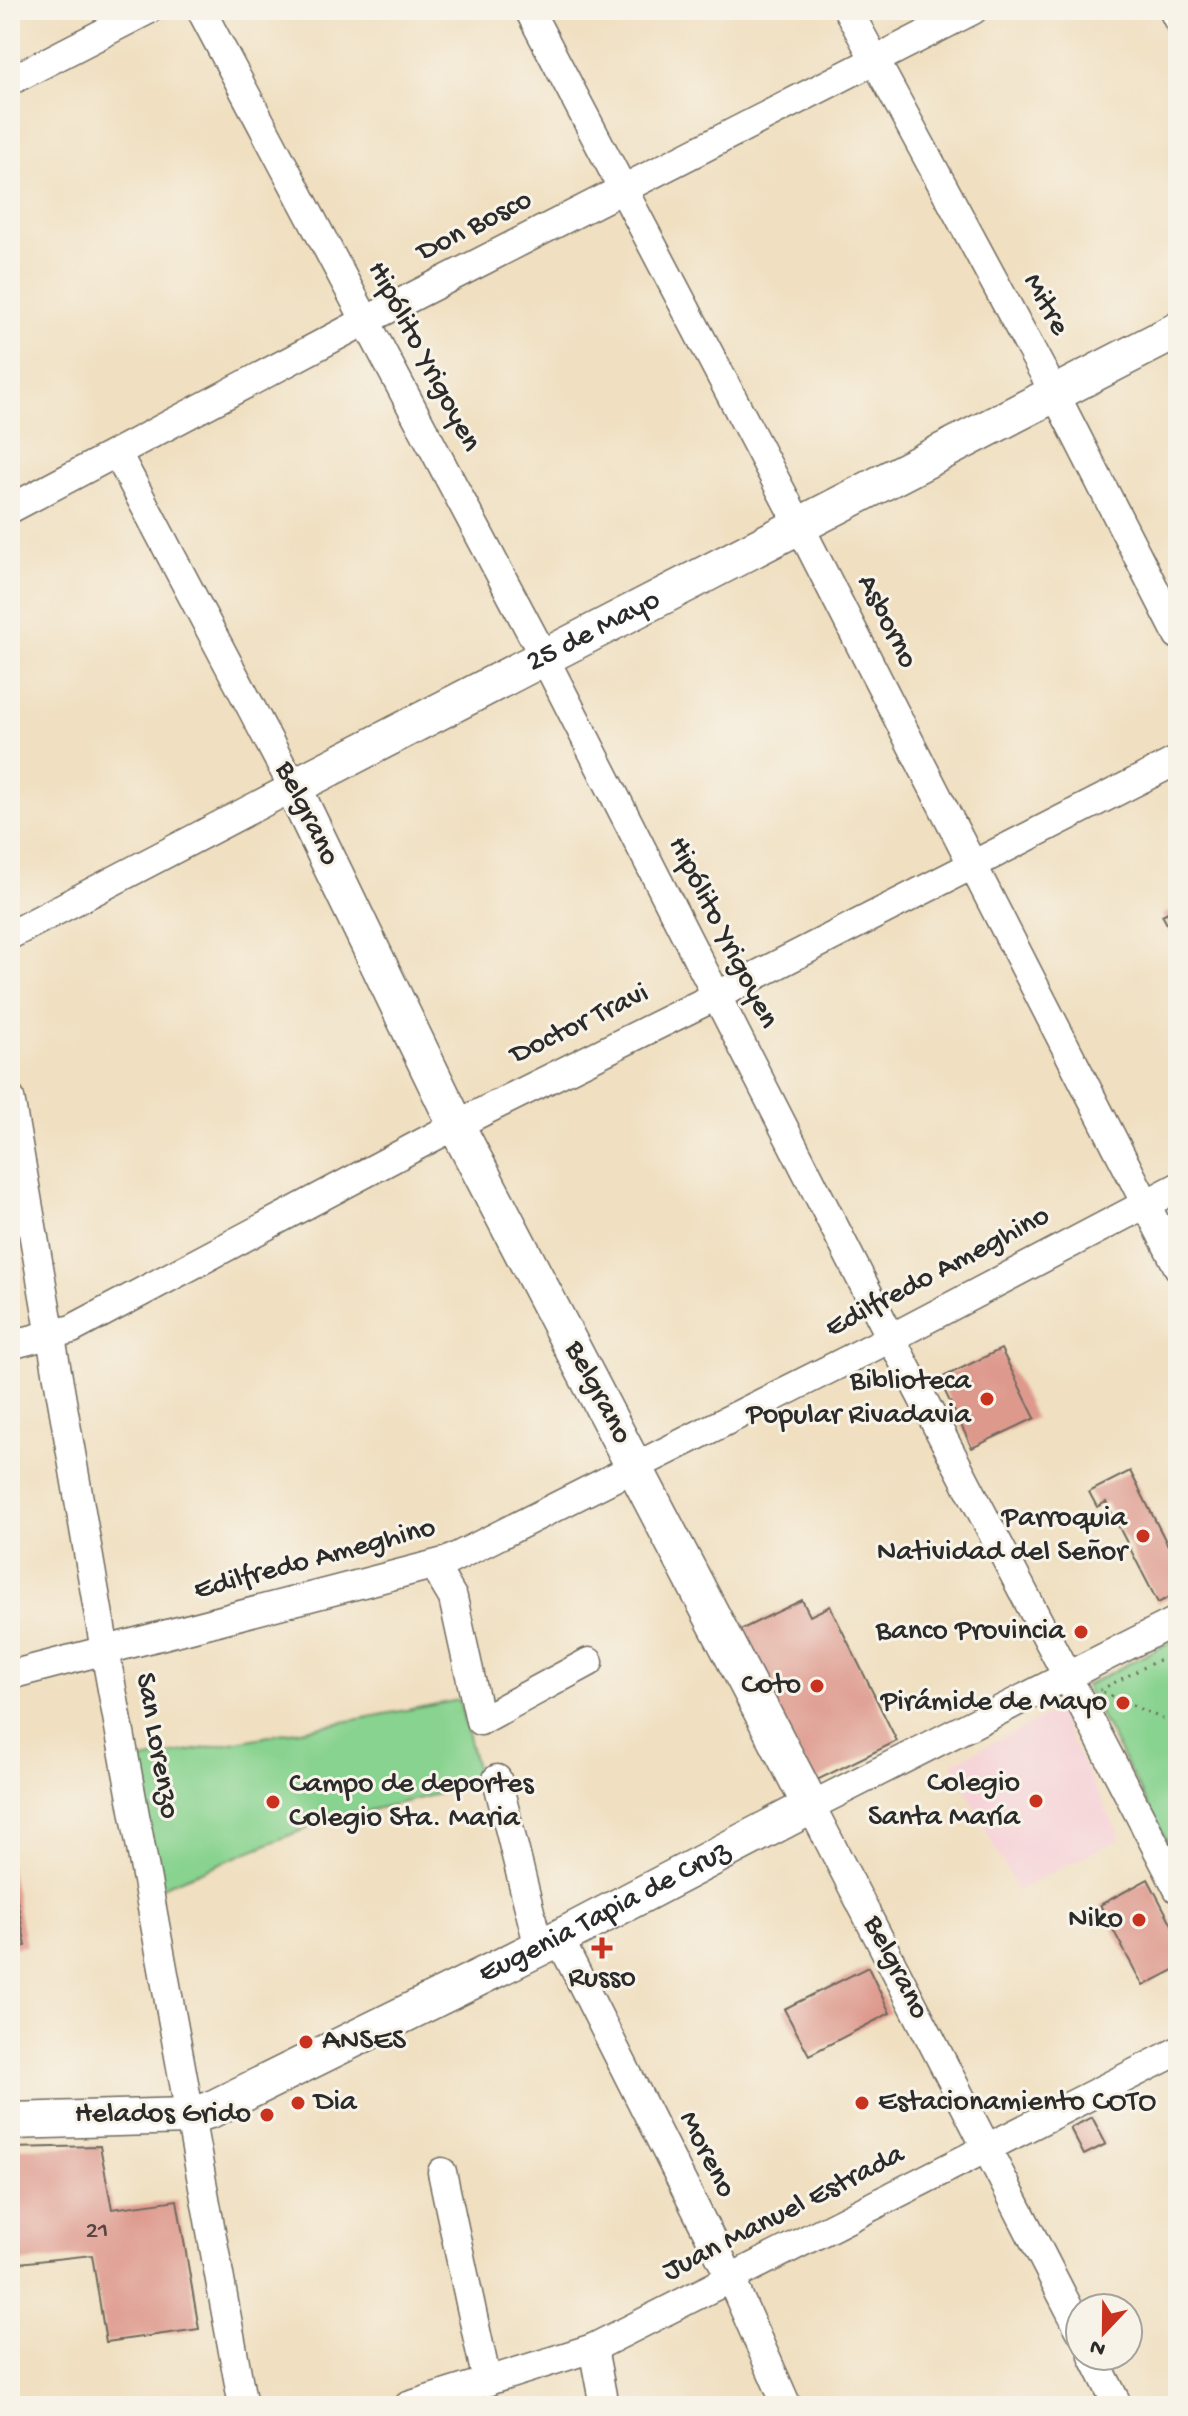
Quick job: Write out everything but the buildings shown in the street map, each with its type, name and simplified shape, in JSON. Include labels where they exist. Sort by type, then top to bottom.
[{"type":"main road","name":"25 de Mayo","points":[[293,787],[1178,330]]},
{"type":"main road","name":"Belgrano","points":[[293,787],[456,1125],[636,1465],[811,1806]]},
{"type":"main road","name":"Eugenia Tapia de Cruz","points":[[10,2121],[189,2116],[210,2110],[549,1943],[811,1806]]},
{"type":"street","points":[[10,81],[148,10]]},
{"type":"street","name":"Hipólito Yrigoyen","points":[[201,10],[544,657],[891,1338],[1178,1889]]},
{"type":"street","name":"Asborno","points":[[529,10],[799,525],[1178,1267]]},
{"type":"street","name":"Mitre","points":[[848,10],[1055,394],[1178,635]]},
{"type":"street","name":"Don Bosco","points":[[10,509],[365,321],[973,10]]},
{"type":"street","points":[[1173,10],[1178,20]]},
{"type":"street","name":"Belgrano","points":[[117,453],[293,787]]},
{"type":"street","name":"Doctor Travi","points":[[10,1345],[72,1329],[456,1125],[1178,760]]},
{"type":"street","name":"25 de Mayo","points":[[10,935],[293,787]]},
{"type":"street","name":"San Lorenzo","points":[[10,1098],[105,1651],[243,2406]]},
{"type":"street","name":"Edilfredo Ameghino","points":[[10,1675],[434,1566],[891,1338],[1178,1187]]},
{"type":"street","points":[[434,1566],[453,1598],[480,1721],[589,1662]]},
{"type":"street","name":"Eugenia Tapia de Cruz","points":[[811,1806],[1178,1620]]},
{"type":"street","name":"Moreno","points":[[497,1779],[549,1943],[731,2279],[787,2406]]},
{"type":"street","name":"Belgrano","points":[[811,1806],[1064,2298]]},
{"type":"street","name":"Juan Manuel Estrada","points":[[408,2406],[593,2348],[1178,2051]]},
{"type":"street","points":[[442,2172],[487,2382]]},
{"type":"street","points":[[593,2348],[604,2406]]},
{"type":"street","points":[[1101,2372],[1118,2406]]},
{"type":"path","points":[[1099,1690],[1178,1650]]},
{"type":"path","points":[[1099,1690],[1106,1704]]},
{"type":"path","points":[[1099,1690],[1178,1726]]},
{"type":"shaded area","name":"Colegio Santa María","points":[[1056,1711],[1121,1838],[1017,1891],[952,1763]]},
{"type":"green space","points":[[1178,1638],[1178,1862],[1085,1686]]},
{"type":"green space","name":"Campo de deportes Colegio Sta. Maria","points":[[459,1700],[480,1784],[325,1821],[159,1888],[137,1761]]},
{"type":"place","name":"Biblioteca Popular Rivadavia","points":[[987,1399]]},
{"type":"place","name":"Parroquia Natividad del Señor","points":[[1143,1536]]},
{"type":"place","name":"Banco Provincia","points":[[1081,1632]]},
{"type":"place","name":"Coto","points":[[817,1686]]},
{"type":"place","name":"Pirámide de Mayo","points":[[1123,1703]]},
{"type":"place","name":"Colegio Santa María","points":[[1036,1801]]},
{"type":"place","name":"Campo de deportes Colegio Sta. Maria","points":[[273,1802]]},
{"type":"place","name":"Niko","points":[[1139,1920]]},
{"type":"place","name":"Russo","points":[[602,1948]]},
{"type":"place","name":"ANSES","points":[[306,2042]]},
{"type":"place","name":"Dia","points":[[298,2103]]},
{"type":"place","name":"Estacionamiento COTO","points":[[862,2103]]},
{"type":"place","name":"Helados Grido","points":[[267,2115]]}]
